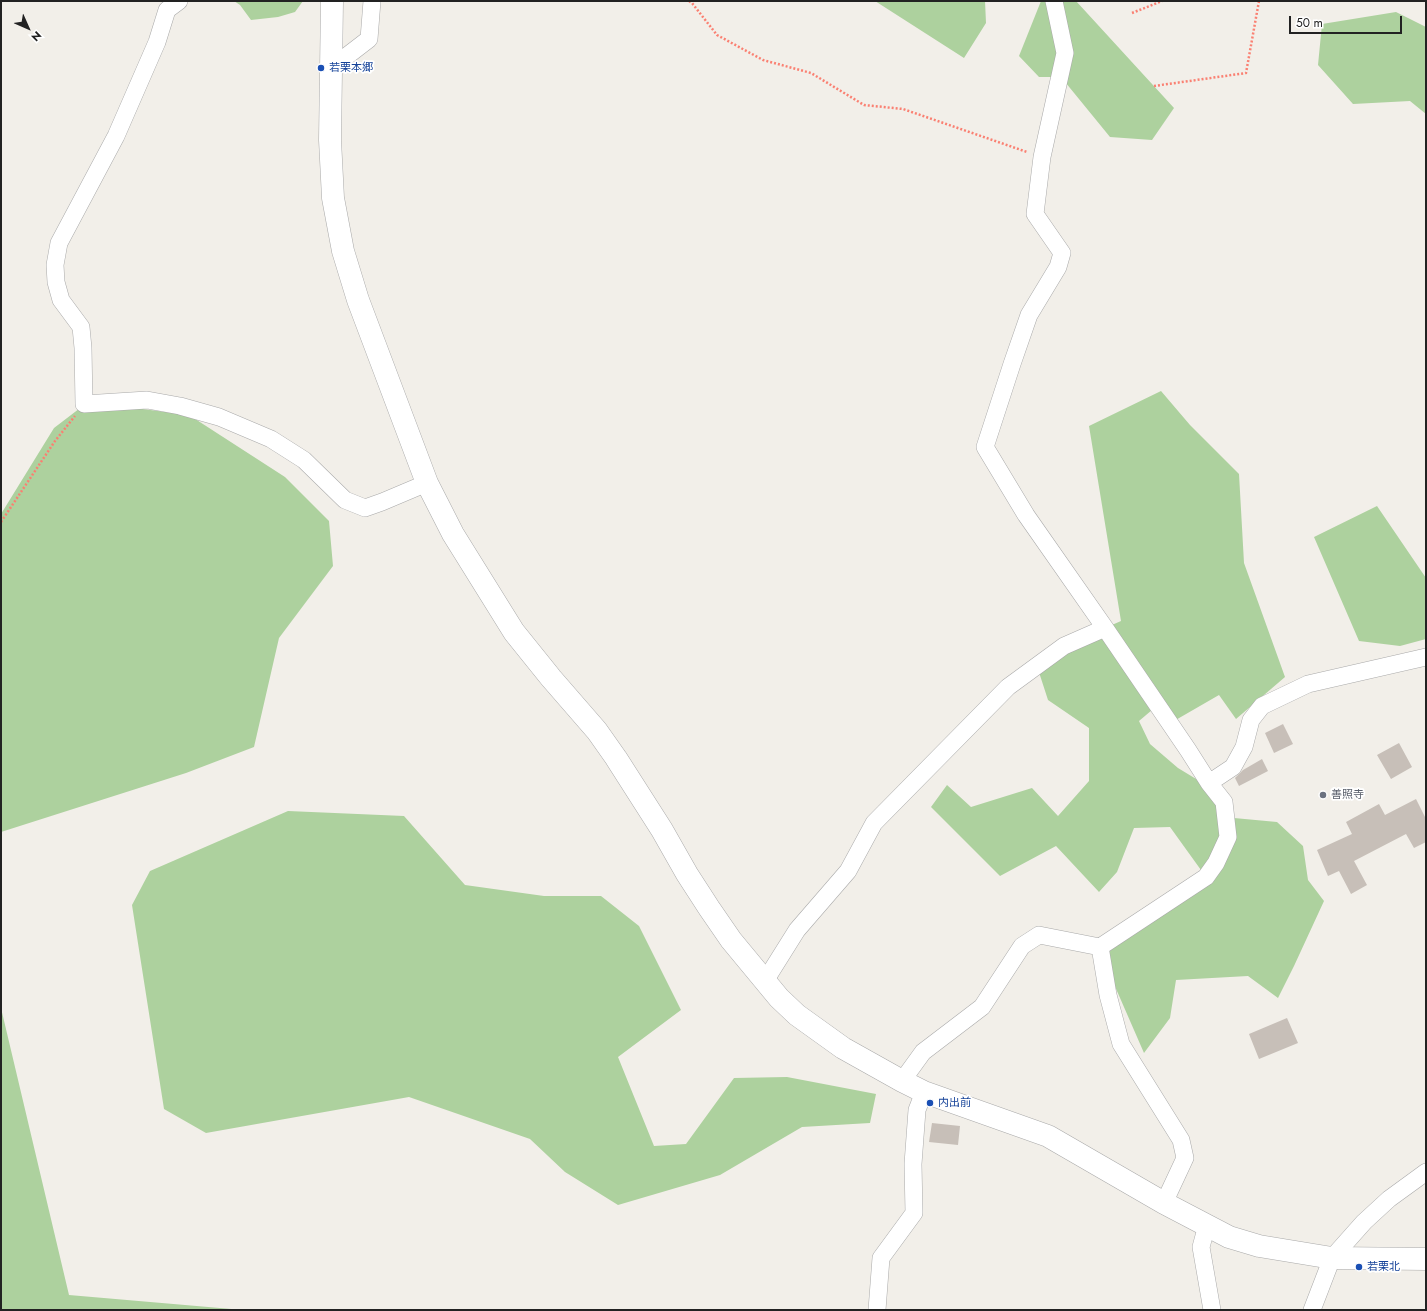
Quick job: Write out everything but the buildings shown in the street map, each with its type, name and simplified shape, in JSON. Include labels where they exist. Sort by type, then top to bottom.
[{"type":"street","points":[[179,1],[167,10],[157,42],[116,136],[59,243],[55,265],[56,282],[61,300],[81,327],[84,404],[147,400],[180,406],[219,418],[271,438],[304,460],[346,500],[365,508],[427,484]]},
{"type":"street","points":[[332,1],[330,140],[333,198],[343,251],[358,300],[427,484],[453,534],[514,632],[597,732],[616,758],[709,908],[731,940],[764,981],[779,998],[812,1027],[843,1048],[902,1081],[924,1092],[1048,1136],[1164,1204],[1229,1237],[1259,1246],[1332,1258],[1426,1259]]},
{"type":"street","points":[[330,69],[369,39],[372,1]]},
{"type":"street","points":[[902,1081],[923,1052],[982,1007],[1022,946],[1039,935],[1100,947],[1206,877],[1216,863],[1228,837],[1224,802],[1209,783],[1105,628],[1026,515],[985,447],[1029,315],[1058,267],[1062,253],[1035,214],[1042,157],[1065,53],[1054,1]]},
{"type":"street","points":[[764,981],[797,930],[848,871],[874,823],[1008,687],[1064,646],[1105,628]]},
{"type":"street","points":[[1209,783],[1232,767],[1244,747],[1252,720],[1262,706],[1308,684],[1426,657]]},
{"type":"street","points":[[1100,947],[1108,995],[1121,1044],[1181,1140],[1185,1158],[1164,1204]]},
{"type":"street","points":[[877,1310],[881,1258],[914,1212],[913,1164],[917,1110],[924,1092]]},
{"type":"street","points":[[1312,1310],[1332,1258],[1364,1222],[1389,1200],[1426,1172]]},
{"type":"street","points":[[1207,1225],[1201,1246],[1212,1310]]},
{"type":"path","points":[[689,1],[717,35],[763,60],[811,73],[864,105],[903,109],[1042,157]]},
{"type":"path","points":[[1132,14],[1162,1]]},
{"type":"path","points":[[1154,86],[1246,74],[1259,1]]},
{"type":"path","points":[[1,522],[55,441],[84,404]]},
{"type":"green space","points":[[234,1],[303,1],[295,12],[278,17],[251,20],[240,5]]},
{"type":"green space","points":[[875,1],[985,1],[986,23],[964,58]]},
{"type":"green space","points":[[1041,1],[1076,1],[1174,108],[1152,140],[1110,137],[1061,77],[1039,77],[1019,56]]},
{"type":"green space","points":[[1396,12],[1426,27],[1426,114],[1410,101],[1353,104],[1318,65],[1322,24]]},
{"type":"green space","points":[[1161,391],[1190,425],[1239,474],[1244,563],[1285,677],[1236,719],[1219,695],[1167,725],[1152,710],[1139,721],[1150,744],[1178,768],[1206,785],[1234,818],[1277,822],[1303,846],[1308,880],[1324,901],[1278,998],[1248,976],[1176,980],[1170,1018],[1144,1053],[1100,952],[1206,877],[1170,827],[1134,828],[1117,872],[1099,892],[1056,846],[1000,876],[931,807],[947,785],[971,807],[1032,788],[1058,816],[1089,781],[1089,728],[1048,700],[1036,663],[1064,646],[1121,621],[1089,426]]},
{"type":"green space","points":[[88,402],[189,415],[285,477],[329,521],[333,566],[279,638],[254,747],[186,773],[1,832],[1,514],[54,428]]},
{"type":"green space","points":[[1377,506],[1426,578],[1426,639],[1400,646],[1359,641],[1314,537]]},
{"type":"green space","points":[[288,811],[404,816],[465,885],[544,896],[601,896],[639,926],[681,1010],[618,1057],[654,1146],[686,1144],[734,1078],[787,1077],[876,1094],[870,1123],[802,1127],[720,1175],[618,1205],[565,1172],[530,1139],[409,1097],[206,1133],[164,1109],[132,905],[150,871]]},
{"type":"green space","points":[[1,1008],[69,1295],[243,1310],[1,1310]]},
{"type":"place","name":"若栗本郷","points":[[321,68]]},
{"type":"place","name":"善照寺","points":[[1323,795]]},
{"type":"place","name":"内出前","points":[[930,1103]]},
{"type":"place","name":"若栗北","points":[[1359,1267]]}]
